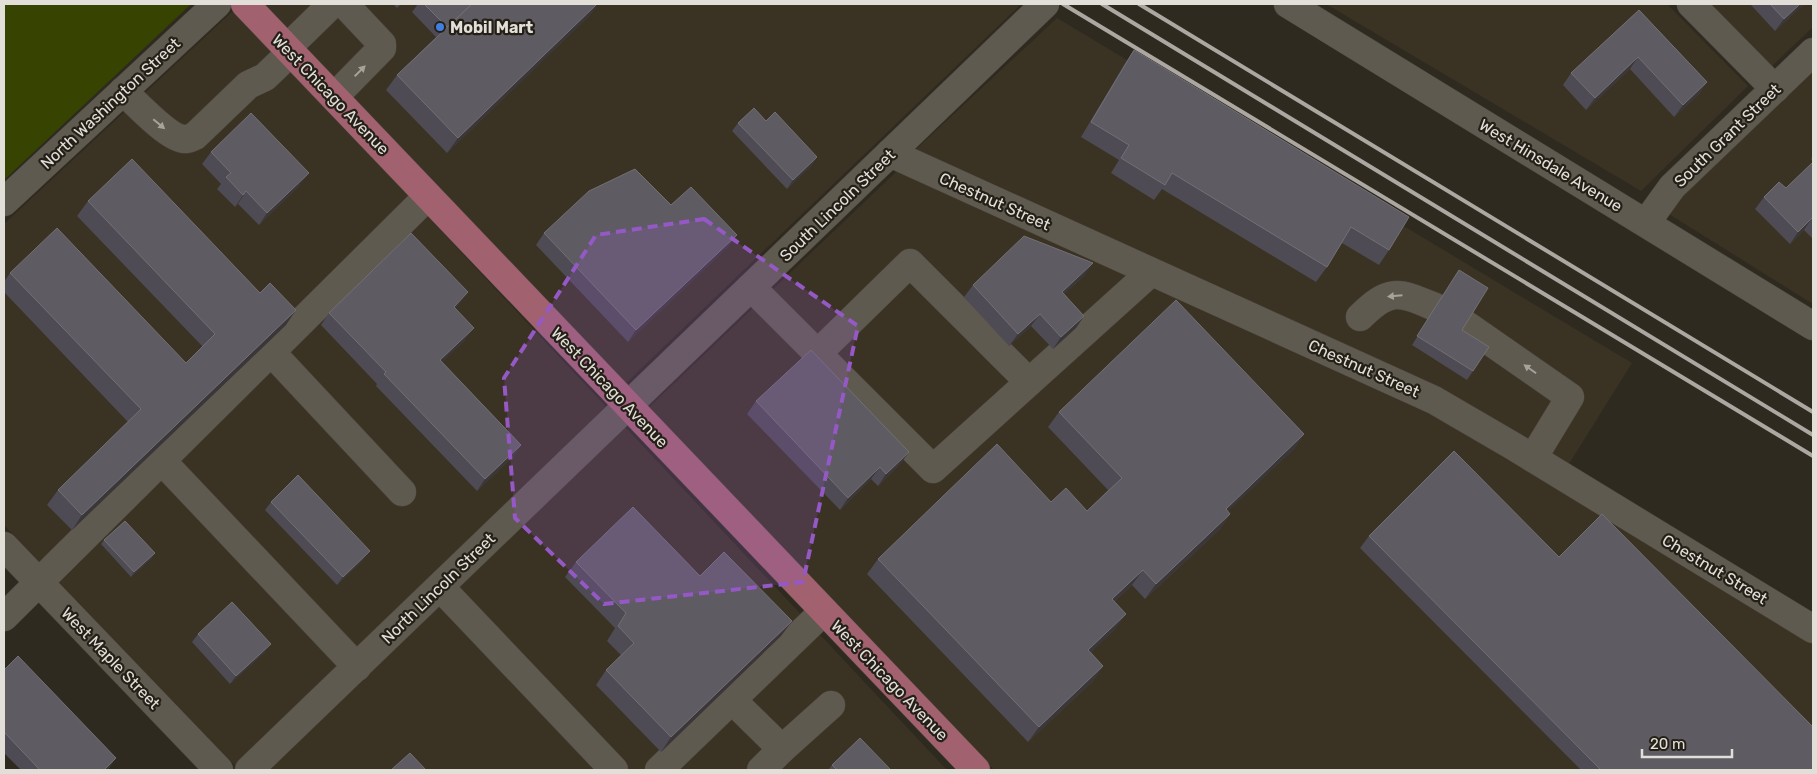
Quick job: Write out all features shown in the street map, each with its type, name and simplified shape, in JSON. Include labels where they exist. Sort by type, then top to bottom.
[{"type":"main road","name":"West Chicago Avenue","points":[[245,4],[976,770]]},
{"type":"street","name":"North Washington Street","points":[[4,202],[217,4]]},
{"type":"street","name":"South Lincoln Street","points":[[628,406],[1045,4]]},
{"type":"street","name":"West Hinsdale Avenue","points":[[1288,4],[1813,326]]},
{"type":"street","points":[[1691,4],[1775,89]]},
{"type":"street","points":[[123,91],[158,124],[174,136],[184,140],[195,136],[248,85],[265,77],[289,50],[345,5],[382,44],[382,48],[334,97]]},
{"type":"street","name":"South Grant Street","points":[[1646,223],[1672,187],[1813,52]]},
{"type":"street","name":"Chestnut Street","points":[[890,153],[1434,400],[1533,458],[1813,629]]},
{"type":"street","points":[[4,617],[428,196]]},
{"type":"street","points":[[817,354],[910,263],[1029,382]]},
{"type":"street","points":[[751,288],[933,470],[1151,272]]},
{"type":"street","points":[[1360,318],[1375,302],[1390,296],[1407,296],[1435,307]]},
{"type":"street","points":[[1465,324],[1570,397],[1533,458]]},
{"type":"street","points":[[270,352],[402,492]]},
{"type":"street","name":"North Lincoln Street","points":[[249,770],[628,406]]},
{"type":"street","points":[[162,461],[357,666]]},
{"type":"street","name":"West Maple Street","points":[[4,546],[219,770]]},
{"type":"street","points":[[440,587],[614,770]]},
{"type":"street","points":[[659,770],[824,611]]},
{"type":"street","points":[[732,700],[782,749]]},
{"type":"street","points":[[761,770],[831,705]]},
{"type":"highlighted area","points":[[704,219],[858,326],[803,582],[604,604],[515,518],[504,378],[596,235]]},
{"type":"shaded area","points":[[265,4],[1021,4],[623,386]]},
{"type":"shaded area","points":[[1326,4],[1667,4],[1748,86],[1641,191]]},
{"type":"shaded area","points":[[1711,4],[1813,4],[1813,27],[1771,67]]},
{"type":"shaded area","points":[[234,10],[947,770],[239,770],[4,525],[4,224]]},
{"type":"shaded area","points":[[1057,18],[1632,363],[1567,467],[914,151]]},
{"type":"shaded area","points":[[1813,69],[1813,304],[1664,211]]},
{"type":"shaded area","points":[[897,171],[1412,402],[1458,426],[1813,643],[1813,770],[994,770],[647,409]]},
{"type":"green space","points":[[4,4],[191,4],[4,180]]},
{"type":"building","points":[[424,4],[472,4],[447,27]]},
{"type":"building","points":[[472,4],[597,4],[458,138],[397,75]]},
{"type":"building","points":[[1770,4],[1800,4],[1784,19]]},
{"type":"building","points":[[1639,10],[1707,82],[1683,105],[1638,57],[1595,98],[1571,73]]},
{"type":"building","points":[[1134,50],[1409,217],[1389,250],[1351,227],[1327,267],[1172,173],[1165,185],[1121,158],[1129,145],[1091,122]]},
{"type":"building","points":[[754,108],[766,121],[775,112],[817,157],[793,180],[738,123]]},
{"type":"building","points":[[251,113],[309,173],[267,213],[246,191],[243,195],[226,177],[231,173],[211,152]]},
{"type":"building","points":[[132,159],[260,293],[270,283],[296,310],[82,515],[58,490],[141,409],[10,273],[57,228],[186,363],[215,334],[88,201]]},
{"type":"building","points":[[1813,162],[1813,219],[1798,232],[1764,197],[1779,182],[1786,188]]},
{"type":"building","points":[[635,169],[671,205],[691,187],[737,235],[636,330],[544,233],[589,191]]},
{"type":"building","points":[[411,233],[468,292],[454,307],[474,328],[440,360],[521,445],[485,479],[384,374],[386,372],[329,313]]},
{"type":"building","points":[[1024,236],[1093,263],[1062,292],[1084,316],[1061,337],[1040,314],[1018,334],[973,285]]},
{"type":"building","points":[[1459,270],[1488,288],[1462,330],[1489,347],[1473,371],[1417,336]]},
{"type":"building","points":[[1176,300],[1304,434],[1226,509],[1230,514],[1156,584],[1143,570],[1112,599],[1126,614],[1088,650],[1103,666],[1039,727],[878,559],[997,444],[1051,502],[1066,488],[1087,511],[1122,478],[1059,412]]},
{"type":"building","points":[[811,350],[909,452],[886,474],[880,467],[848,498],[756,401]]},
{"type":"building","points":[[1454,451],[1559,557],[1602,514],[1813,727],[1813,770],[1601,770],[1369,536]]},
{"type":"building","points":[[298,475],[370,551],[343,577],[271,502]]},
{"type":"building","points":[[633,507],[700,576],[724,552],[792,621],[671,737],[606,670],[634,643],[618,626],[626,613],[576,562]]},
{"type":"building","points":[[125,521],[155,553],[134,572],[104,540]]},
{"type":"building","points":[[232,602],[271,644],[236,676],[198,634]]},
{"type":"building","points":[[18,656],[116,758],[104,770],[40,770],[4,732],[4,670]]},
{"type":"building","points":[[860,738],[891,770],[837,770],[832,765]]},
{"type":"building","points":[[410,753],[426,770],[391,770]]},
{"type":"railway","points":[[1063,4],[1813,456]]},
{"type":"railway","points":[[1102,4],[1813,435]]},
{"type":"railway","points":[[1139,4],[1813,412]]},
{"type":"place","name":"Mobil Mart","points":[[440,27]]}]
